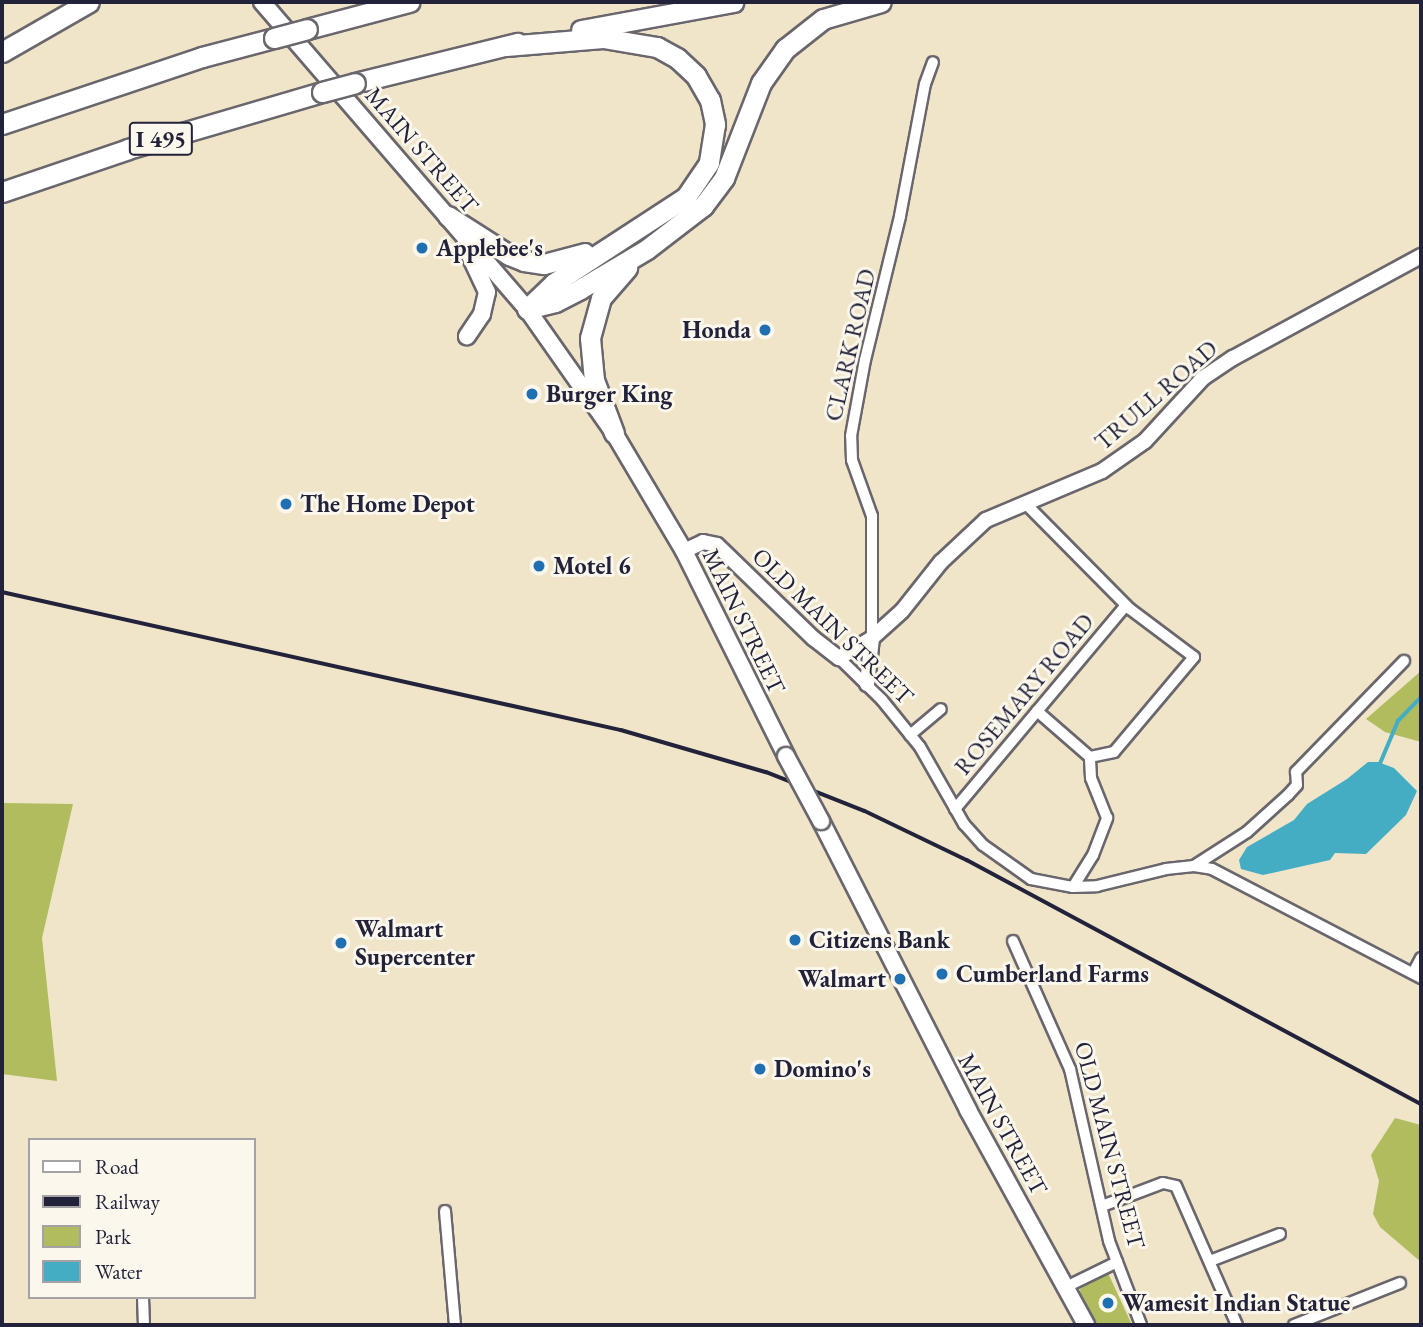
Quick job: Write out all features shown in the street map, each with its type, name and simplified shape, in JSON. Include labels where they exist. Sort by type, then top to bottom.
[{"type":"highway","points":[[45,26],[75,2]]},
{"type":"highway","points":[[2,52],[89,2]]},
{"type":"highway","name":"I 495","points":[[2,124],[190,61],[409,2]]},
{"type":"highway","name":"I 495","points":[[2,192],[172,135],[355,83],[506,46],[733,2]]},
{"type":"highway","points":[[527,309],[568,296],[647,249],[703,206],[721,184],[761,83],[785,49],[823,19],[881,2]]},
{"type":"highway","points":[[506,46],[587,38],[638,42],[677,58],[704,87],[712,107],[716,133],[705,173],[681,201],[615,240],[554,283],[527,309]]},
{"type":"highway","points":[[449,216],[509,255],[544,264],[567,260],[615,240]]},
{"type":"highway","points":[[614,433],[594,380],[591,326],[596,307],[607,289],[647,249]]},
{"type":"main road","name":"MAIN STREET","points":[[262,2],[527,309],[614,433],[684,551],[968,1110],[1086,1325]]},
{"type":"main road","points":[[449,216],[482,276],[487,291],[482,314],[467,336]]},
{"type":"street","name":"CLARK ROAD","points":[[872,638],[872,516],[852,460],[851,436],[865,360],[900,216],[925,84],[933,62]]},
{"type":"street","name":"TRULL ROAD","points":[[839,658],[872,638],[902,611],[941,562],[971,531],[986,520],[1102,471],[1145,441],[1176,411],[1198,383],[1233,358],[1421,256]]},
{"type":"street","points":[[1025,503],[1126,605],[1194,657],[1114,752],[1090,757]]},
{"type":"street","name":"OLD MAIN STREET","points":[[684,551],[703,542],[717,545],[813,638],[867,684],[910,735],[937,775],[955,809],[983,845],[1031,879],[1073,887],[1097,886],[1194,866]]},
{"type":"street","name":"ROSEMARY ROAD","points":[[955,809],[1126,605]]},
{"type":"street","points":[[867,684],[872,638]]},
{"type":"street","points":[[1194,866],[1247,832],[1289,795],[1297,785],[1296,772],[1404,661]]},
{"type":"street","points":[[910,735],[941,709]]},
{"type":"street","points":[[1037,710],[1090,757],[1091,778],[1107,818],[1093,855],[1073,887]]},
{"type":"street","points":[[1194,866],[1226,875],[1417,975],[1421,958]]},
{"type":"street","name":"OLD MAIN STREET","points":[[1013,941],[1070,1069],[1116,1262],[1141,1325]]},
{"type":"street","points":[[1102,1206],[1163,1183],[1172,1183],[1180,1190],[1237,1325]]},
{"type":"street","points":[[445,1211],[455,1325]]},
{"type":"street","points":[[1210,1261],[1280,1234]]},
{"type":"street","points":[[1066,1287],[1116,1262]]},
{"type":"street","points":[[1294,1325],[1399,1283]]},
{"type":"street","points":[[143,1299],[145,1325]]},
{"type":"green space","points":[[1421,671],[1421,742],[1385,732],[1366,719]]},
{"type":"green space","points":[[2,803],[73,804],[42,938],[57,1081],[2,1074]]},
{"type":"green space","points":[[1395,1118],[1421,1125],[1421,1262],[1380,1227],[1373,1214],[1379,1181],[1371,1155]]},
{"type":"green space","points":[[1108,1273],[1132,1325],[1095,1325],[1081,1298],[1080,1289]]},
{"type":"water","points":[[1368,762],[1378,762],[1394,768],[1417,791],[1406,815],[1366,854],[1335,853],[1330,860],[1263,875],[1241,869],[1239,860],[1247,847],[1294,820],[1307,804]]},
{"type":"waterway","points":[[1379,766],[1398,721],[1421,697]]},
{"type":"railway","points":[[2,592],[621,730],[766,772],[865,811],[967,860],[1421,1104]]},
{"type":"place","name":"Applebee's","points":[[422,248]]},
{"type":"place","name":"Honda","points":[[765,330]]},
{"type":"place","name":"Burger King","points":[[532,394]]},
{"type":"place","name":"The Home Depot","points":[[286,504]]},
{"type":"place","name":"Motel 6","points":[[539,566]]},
{"type":"place","name":"Citizens Bank","points":[[795,940]]},
{"type":"place","name":"Walmart Supercenter","points":[[341,943]]},
{"type":"place","name":"Cumberland Farms","points":[[942,974]]},
{"type":"place","name":"Walmart","points":[[900,979]]},
{"type":"place","name":"Domino's","points":[[760,1069]]},
{"type":"place","name":"Wamesit Indian Statue","points":[[1108,1303]]}]
